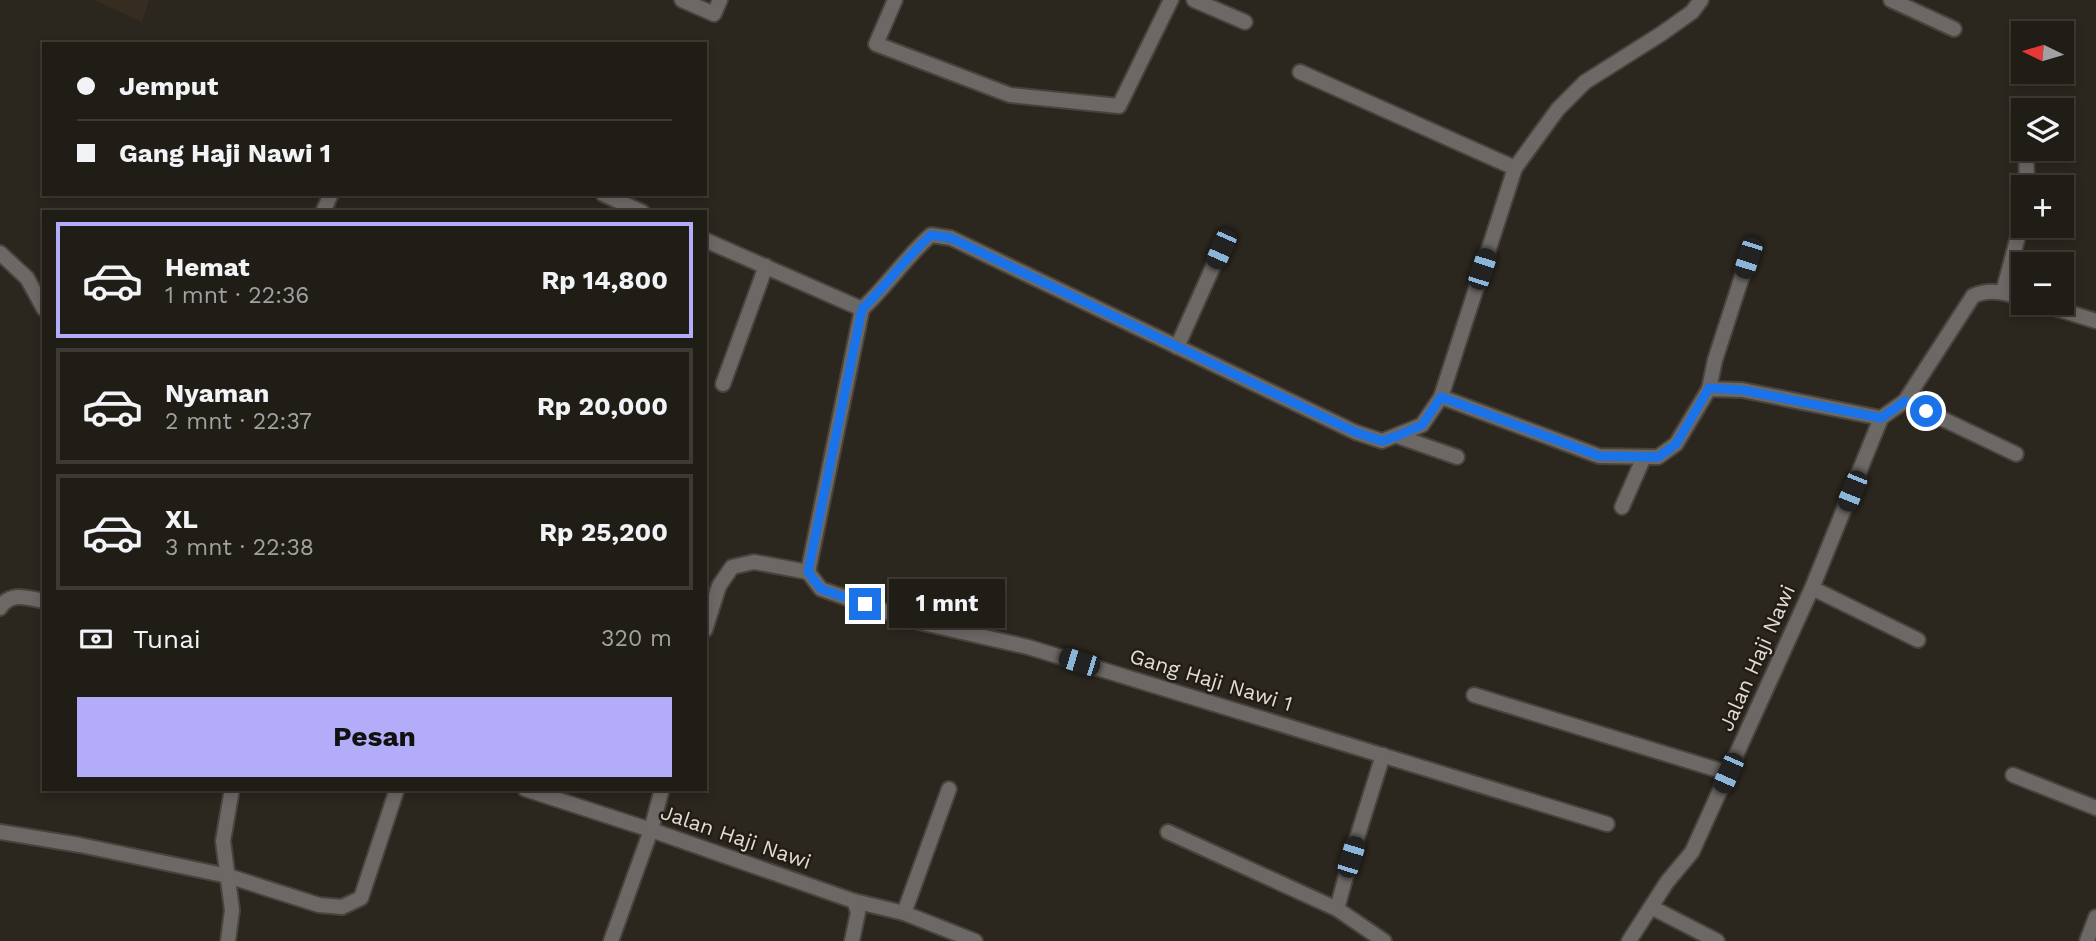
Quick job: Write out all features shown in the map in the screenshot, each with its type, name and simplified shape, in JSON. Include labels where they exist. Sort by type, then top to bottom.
[{"type":"street","points":[[682,0],[714,14],[720,0]]},
{"type":"street","points":[[895,0],[876,44],[1010,95],[1119,106],[1171,0]]},
{"type":"street","points":[[1194,0],[1245,22]]},
{"type":"street","points":[[707,624],[719,586],[732,567],[754,562],[808,572],[862,309],[883,289],[907,257],[931,235],[951,238],[1355,432],[1382,441],[1422,425],[1441,397],[1515,168],[1558,110],[1585,82],[1661,34],[1692,12],[1701,0]]},
{"type":"street","points":[[1891,0],[1954,29]]},
{"type":"street","points":[[1300,72],[1515,168]]},
{"type":"street","points":[[607,196],[638,210]]},
{"type":"street","points":[[2003,292],[2018,238]]},
{"type":"street","points":[[707,241],[862,309]]},
{"type":"street","points":[[1177,347],[1221,249]]},
{"type":"street","points":[[0,253],[27,278],[42,305]]},
{"type":"street","points":[[1441,397],[1599,456],[1658,457],[1676,444],[1709,388],[1715,360],[1748,258]]},
{"type":"street","points":[[723,384],[766,267]]},
{"type":"street","points":[[1709,388],[1742,390],[1881,418],[1905,401],[1973,296],[1982,291],[2011,294]]},
{"type":"street","points":[[2074,314],[2096,321]]},
{"type":"street","points":[[1905,401],[2017,454]]},
{"type":"street","name":"Jalan Haji Nawi","points":[[1629,941],[1667,882],[1692,852],[1812,588],[1881,418]]},
{"type":"street","points":[[1397,436],[1457,457]]},
{"type":"street","points":[[1622,507],[1644,457]]},
{"type":"street","name":"Gang Haji Nawi 1","points":[[808,572],[821,589],[909,620],[1028,647],[1607,824]]},
{"type":"street","points":[[1812,588],[1918,640]]},
{"type":"street","points":[[0,608],[4,601],[15,596],[42,601]]},
{"type":"street","points":[[1474,695],[1728,773]]},
{"type":"street","points":[[1338,909],[1351,857],[1383,755]]},
{"type":"street","points":[[2013,775],[2096,808]]},
{"type":"street","points":[[904,913],[949,789]]},
{"type":"street","points":[[228,941],[232,910],[223,841],[232,791]]},
{"type":"street","points":[[0,832],[80,845],[228,876],[318,905],[342,907],[352,905],[361,898],[396,791]]},
{"type":"street","name":"Jalan Haji Nawi","points":[[531,791],[853,901],[904,913],[975,941]]},
{"type":"street","points":[[611,941],[651,830],[661,791]]},
{"type":"street","points":[[1168,832],[1338,909],[1384,941]]},
{"type":"street","points":[[852,941],[858,912],[853,901]]},
{"type":"street","points":[[1651,907],[1717,941]]},
{"type":"street","points":[[2087,941],[2096,918]]},
{"type":"shaded area","points":[[94,0],[149,0],[142,22]]},
{"type":"route","points":[[865,604],[821,589],[808,572],[862,309],[883,289],[907,257],[931,235],[951,238],[1355,432],[1382,441],[1422,425],[1441,397],[1599,456],[1628,457],[1658,457],[1676,444],[1709,388],[1742,390],[1881,418],[1905,401],[1926,411]]}]
